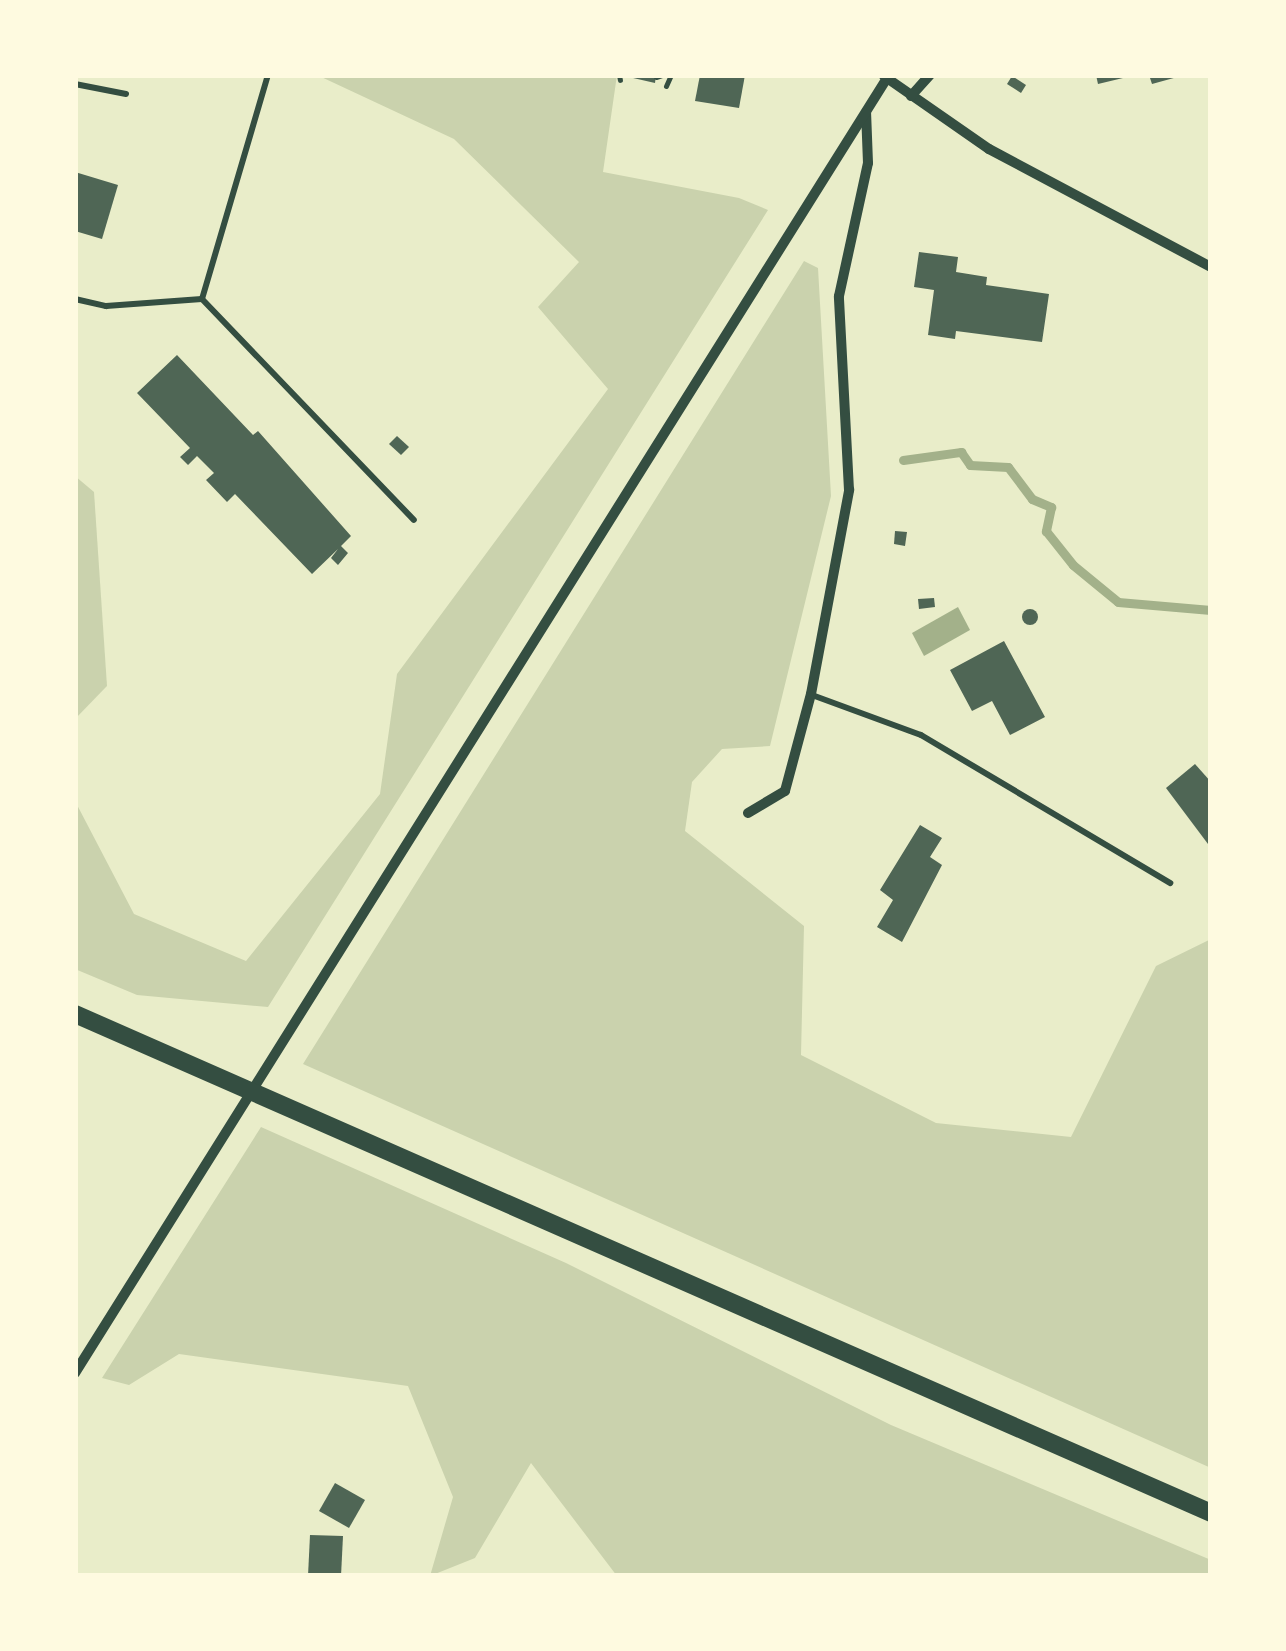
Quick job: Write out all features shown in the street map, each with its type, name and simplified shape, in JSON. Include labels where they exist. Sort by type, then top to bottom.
[{"type":"main road","points":[[75,1014],[1211,1513]]},
{"type":"street","points":[[911,96],[930,75]]},
{"type":"street","points":[[75,1373],[885,76],[989,149],[1211,267]]},
{"type":"street","points":[[748,813],[785,792],[811,694],[849,490],[839,296],[868,163],[866,111]]},
{"type":"lane","points":[[202,299],[268,75]]},
{"type":"lane","points":[[75,84],[126,94]]},
{"type":"lane","points":[[75,299],[106,306],[202,299]]},
{"type":"lane","points":[[202,299],[414,520]]},
{"type":"lane","points":[[811,694],[921,735],[1170,883]]},
{"type":"path","points":[[666,86],[673,75]]},
{"type":"shaded area","points":[[317,75],[617,75],[603,172],[739,198],[768,210],[268,1007],[137,995],[75,969],[75,801],[134,914],[246,961],[380,794],[397,674],[608,389],[538,307],[579,262],[454,139]]},
{"type":"shaded area","points":[[804,261],[818,268],[831,496],[770,746],[722,749],[692,782],[685,831],[804,926],[801,1055],[936,1123],[1071,1137],[1156,966],[1211,939],[1211,1468],[303,1064]]},
{"type":"shaded area","points":[[75,476],[94,492],[107,686],[75,719]]},
{"type":"shaded area","points":[[958,607],[970,630],[924,656],[912,633]]},
{"type":"shaded area","points":[[261,1127],[566,1263],[891,1425],[1211,1560],[1211,1576],[617,1576],[531,1463],[475,1558],[430,1576],[453,1497],[408,1386],[179,1354],[129,1385],[102,1378]]},
{"type":"building","points":[[620,75],[656,75],[655,83]]},
{"type":"building","points":[[700,75],[745,75],[739,108],[695,101]]},
{"type":"building","points":[[1096,75],[1122,75],[1123,78],[1098,84]]},
{"type":"building","points":[[1149,75],[1181,75],[1181,76],[1152,84]]},
{"type":"building","points":[[1012,76],[1026,85],[1021,93],[1007,84]]},
{"type":"building","points":[[75,172],[118,185],[102,239],[75,231]]},
{"type":"building","points":[[919,252],[958,257],[956,272],[987,277],[986,285],[1049,294],[1042,342],[956,331],[955,339],[928,335],[934,290],[914,287]]},
{"type":"building","points":[[177,355],[253,435],[258,431],[351,536],[341,546],[348,553],[338,565],[331,558],[338,549],[312,574],[235,494],[227,502],[206,480],[214,473],[197,456],[188,465],[180,457],[190,448],[137,393]]},
{"type":"building","points":[[397,436],[409,447],[401,455],[389,444]]},
{"type":"building","points":[[895,531],[907,532],[905,546],[894,544]]},
{"type":"building","points":[[934,598],[935,607],[919,609],[918,599]]},
{"type":"building","points":[[1030,609],[1038,617],[1030,625],[1022,617]]},
{"type":"building","points":[[1004,641],[1045,717],[1010,735],[992,701],[972,711],[950,670]]},
{"type":"building","points":[[1195,764],[1211,782],[1211,848],[1166,788]]},
{"type":"building","points":[[920,825],[942,838],[930,857],[942,865],[902,942],[877,927],[893,900],[880,890]]},
{"type":"building","points":[[335,1483],[365,1500],[349,1528],[319,1511]]},
{"type":"building","points":[[310,1535],[343,1536],[341,1576],[308,1576]]},
{"type":"waterway","points":[[903,460],[961,452],[970,465],[1008,467],[1032,499],[1051,507],[1046,531],[1073,565],[1118,602],[1211,610]]}]
